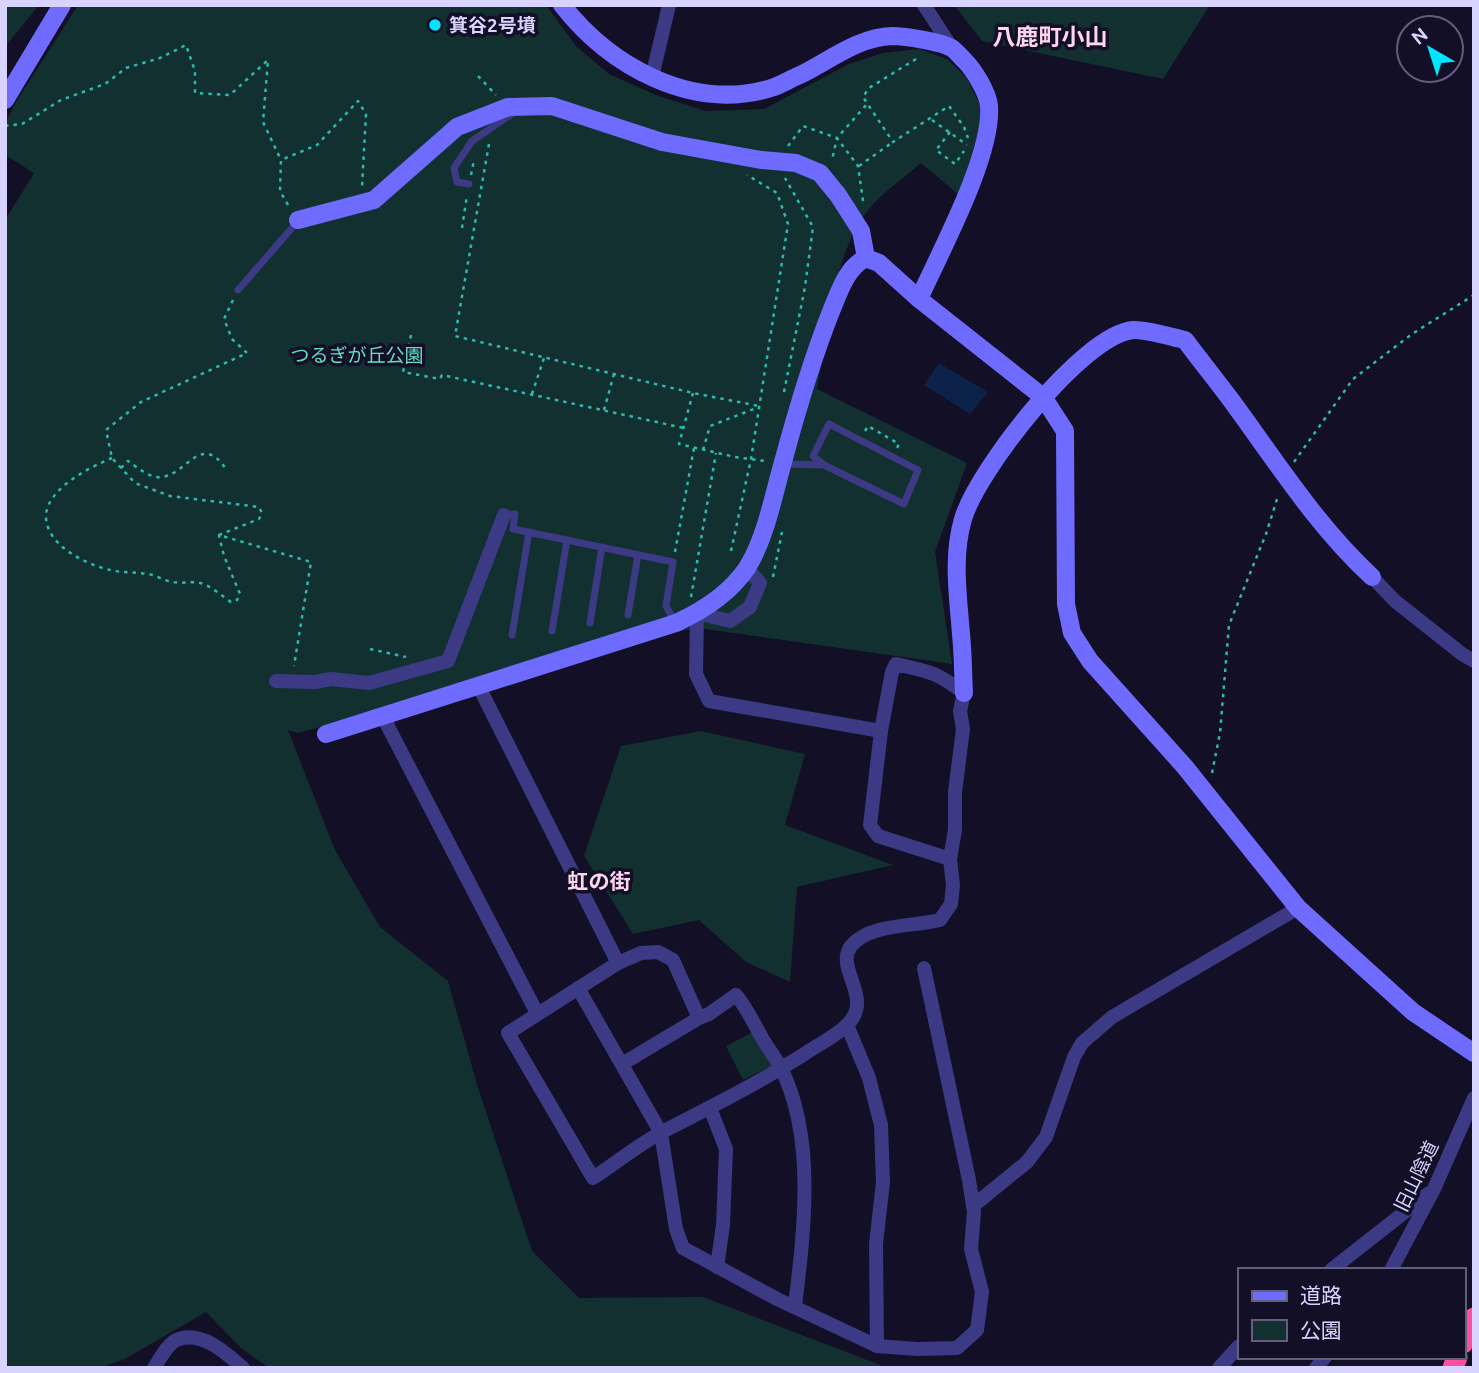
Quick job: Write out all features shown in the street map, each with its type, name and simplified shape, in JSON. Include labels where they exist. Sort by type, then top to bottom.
[{"type":"highway","points":[[1465,1338],[1474,1318]]},
{"type":"street","points":[[5,100],[62,5]]},
{"type":"street","points":[[562,5],[600,45],[628,66],[665,83],[708,93],[740,94],[772,88],[859,43],[881,38],[892,36],[952,48]]},
{"type":"street","points":[[652,77],[669,5]]},
{"type":"street","points":[[919,299],[975,173],[986,140],[989,104],[975,71],[952,48],[924,5]]},
{"type":"street","points":[[298,220],[374,200],[457,127],[515,107],[552,106],[662,142],[796,163],[820,173],[861,231],[866,258]]},
{"type":"street","points":[[326,734],[686,618],[727,589],[747,568],[765,526],[807,374],[836,299],[855,263],[866,258],[879,263],[919,299],[1043,397],[1065,431],[1066,604],[1072,633],[1090,661],[1208,794],[1298,908],[1413,1012],[1474,1052]]},
{"type":"street","points":[[699,1018],[673,960],[658,952],[640,953],[618,962],[508,1033],[593,1178],[661,1133],[781,1068],[847,1025],[856,1014],[858,996],[846,959],[849,948],[876,929],[921,925],[940,920],[951,904],[953,886],[950,859],[963,729],[960,711],[964,693],[955,573],[962,519],[975,488],[1043,397],[1094,349],[1115,336],[1134,330],[1185,340],[1232,401],[1284,477],[1349,556],[1395,601],[1462,654],[1474,660]]},
{"type":"street","points":[[276,681],[315,682],[331,679],[369,683],[448,661],[505,515]]},
{"type":"street","points":[[686,618],[730,621],[750,607],[760,583],[747,568]]},
{"type":"street","points":[[686,618],[696,674],[709,701],[881,731]]},
{"type":"street","points":[[950,859],[878,836],[870,825],[881,731],[896,664],[926,669],[940,675],[964,693]]},
{"type":"street","points":[[478,685],[618,962]]},
{"type":"street","points":[[382,715],[537,1013]]},
{"type":"street","points":[[973,1206],[1027,1162],[1045,1137],[1074,1057],[1082,1043],[1112,1017],[1298,908]]},
{"type":"street","points":[[578,988],[661,1133],[676,1229],[683,1248],[877,1346],[957,1348],[977,1330],[982,1292],[971,1249],[973,1206],[924,968]]},
{"type":"street","points":[[622,1064],[709,1014],[736,995],[747,1009],[781,1068],[796,1109],[804,1153],[801,1253],[795,1306]]},
{"type":"street","points":[[847,1025],[869,1078],[881,1125],[883,1182],[876,1244],[877,1346]]},
{"type":"street","name":"旧山陰道","points":[[1392,1268],[1434,1189],[1474,1098]]},
{"type":"street","points":[[710,1108],[726,1149],[723,1225],[718,1266]]},
{"type":"street","points":[[1334,1268],[1434,1189]]},
{"type":"street","points":[[154,1368],[167,1348],[179,1339],[198,1339],[218,1347],[243,1368]]},
{"type":"street","points":[[1219,1368],[1238,1347]]},
{"type":"lane","points":[[469,184],[457,182],[453,167],[472,141],[491,129],[515,107]]},
{"type":"lane","points":[[238,290],[298,220]]},
{"type":"lane","points":[[782,464],[824,465],[904,504],[918,470],[829,424],[813,456],[824,465]]},
{"type":"lane","points":[[505,515],[515,514],[513,529],[673,562],[666,606],[686,618]]},
{"type":"lane","points":[[512,635],[529,532]]},
{"type":"lane","points":[[552,631],[567,540]]},
{"type":"lane","points":[[590,623],[602,547]]},
{"type":"lane","points":[[628,615],[638,555]]},
{"type":"path","points":[[5,126],[22,124],[61,100],[104,84],[127,68],[160,58],[186,45],[194,71],[195,93],[230,95],[268,60],[263,122],[281,160],[280,191],[298,220]]},
{"type":"path","points":[[893,142],[863,97],[869,88],[916,59]]},
{"type":"path","points":[[478,76],[515,107]]},
{"type":"path","points":[[281,160],[317,145],[358,101],[366,114],[361,204]]},
{"type":"path","points":[[826,181],[837,138],[867,103]]},
{"type":"path","points":[[858,166],[949,106],[964,127],[972,148],[932,119]]},
{"type":"path","points":[[784,395],[805,286],[813,227],[775,161],[803,126],[837,138],[858,166],[864,211],[856,223]]},
{"type":"path","points":[[491,129],[455,336],[693,393],[759,406]]},
{"type":"path","points":[[950,132],[936,150],[955,164],[967,145]]},
{"type":"path","points":[[731,551],[751,459],[788,224],[777,193],[740,171]]},
{"type":"path","points":[[461,228],[469,184]]},
{"type":"path","points":[[219,535],[259,519],[262,513],[259,507],[170,496],[135,483],[112,458],[106,430],[141,402],[247,354],[232,339],[224,319],[238,290]]},
{"type":"path","points":[[1208,794],[1220,733],[1229,625],[1266,534],[1284,477],[1353,379],[1412,334],[1474,295]]},
{"type":"path","points":[[411,335],[403,372],[440,379],[442,374],[684,428]]},
{"type":"path","points":[[532,394],[544,358]]},
{"type":"path","points":[[604,410],[614,374]]},
{"type":"path","points":[[693,393],[679,444],[782,464]]},
{"type":"path","points":[[703,450],[710,426],[759,406]]},
{"type":"path","points":[[673,562],[694,447]]},
{"type":"path","points":[[686,618],[716,453]]},
{"type":"path","points":[[121,468],[128,461],[146,473],[160,478],[172,474],[194,457],[208,454],[215,455],[226,469]]},
{"type":"path","points":[[112,458],[85,469],[60,490],[47,506],[46,519],[50,534],[63,547],[92,564],[111,570],[151,574],[173,582],[202,583],[231,602],[237,600],[240,594],[224,556],[219,535]]},
{"type":"path","points":[[219,535],[311,562],[291,681]]},
{"type":"green space","points":[[5,5],[39,5],[5,47]]},
{"type":"green space","name":"つるぎが丘公園","points":[[78,5],[546,5],[576,46],[609,74],[656,95],[705,111],[764,109],[849,64],[883,53],[919,49],[947,59],[966,77],[980,105],[980,140],[959,195],[921,163],[869,209],[857,228],[839,271],[817,389],[967,463],[935,552],[952,664],[705,629],[672,631],[298,733],[288,730],[335,850],[380,927],[448,981],[478,1088],[532,1251],[579,1298],[703,1297],[888,1368],[269,1368],[241,1348],[206,1312],[125,1359],[99,1368],[5,1368],[5,220],[34,173],[5,155],[5,124],[16,102]]},
{"type":"green space","points":[[954,5],[1210,5],[1163,79],[982,41]]},
{"type":"green space","points":[[701,731],[805,754],[785,825],[893,865],[797,887],[790,982],[746,962],[699,920],[633,934],[584,856],[621,746]]},
{"type":"green space","points":[[755,1031],[771,1066],[743,1080],[726,1046]]},
{"type":"water","points":[[939,363],[988,392],[970,414],[924,385]]},
{"type":"place","name":"箕谷2号墳","points":[[435,25]]},
{"type":"district","name":"八鹿町小山","points":[[1050,37]]},
{"type":"district","name":"虹の街","points":[[599,882]]}]
